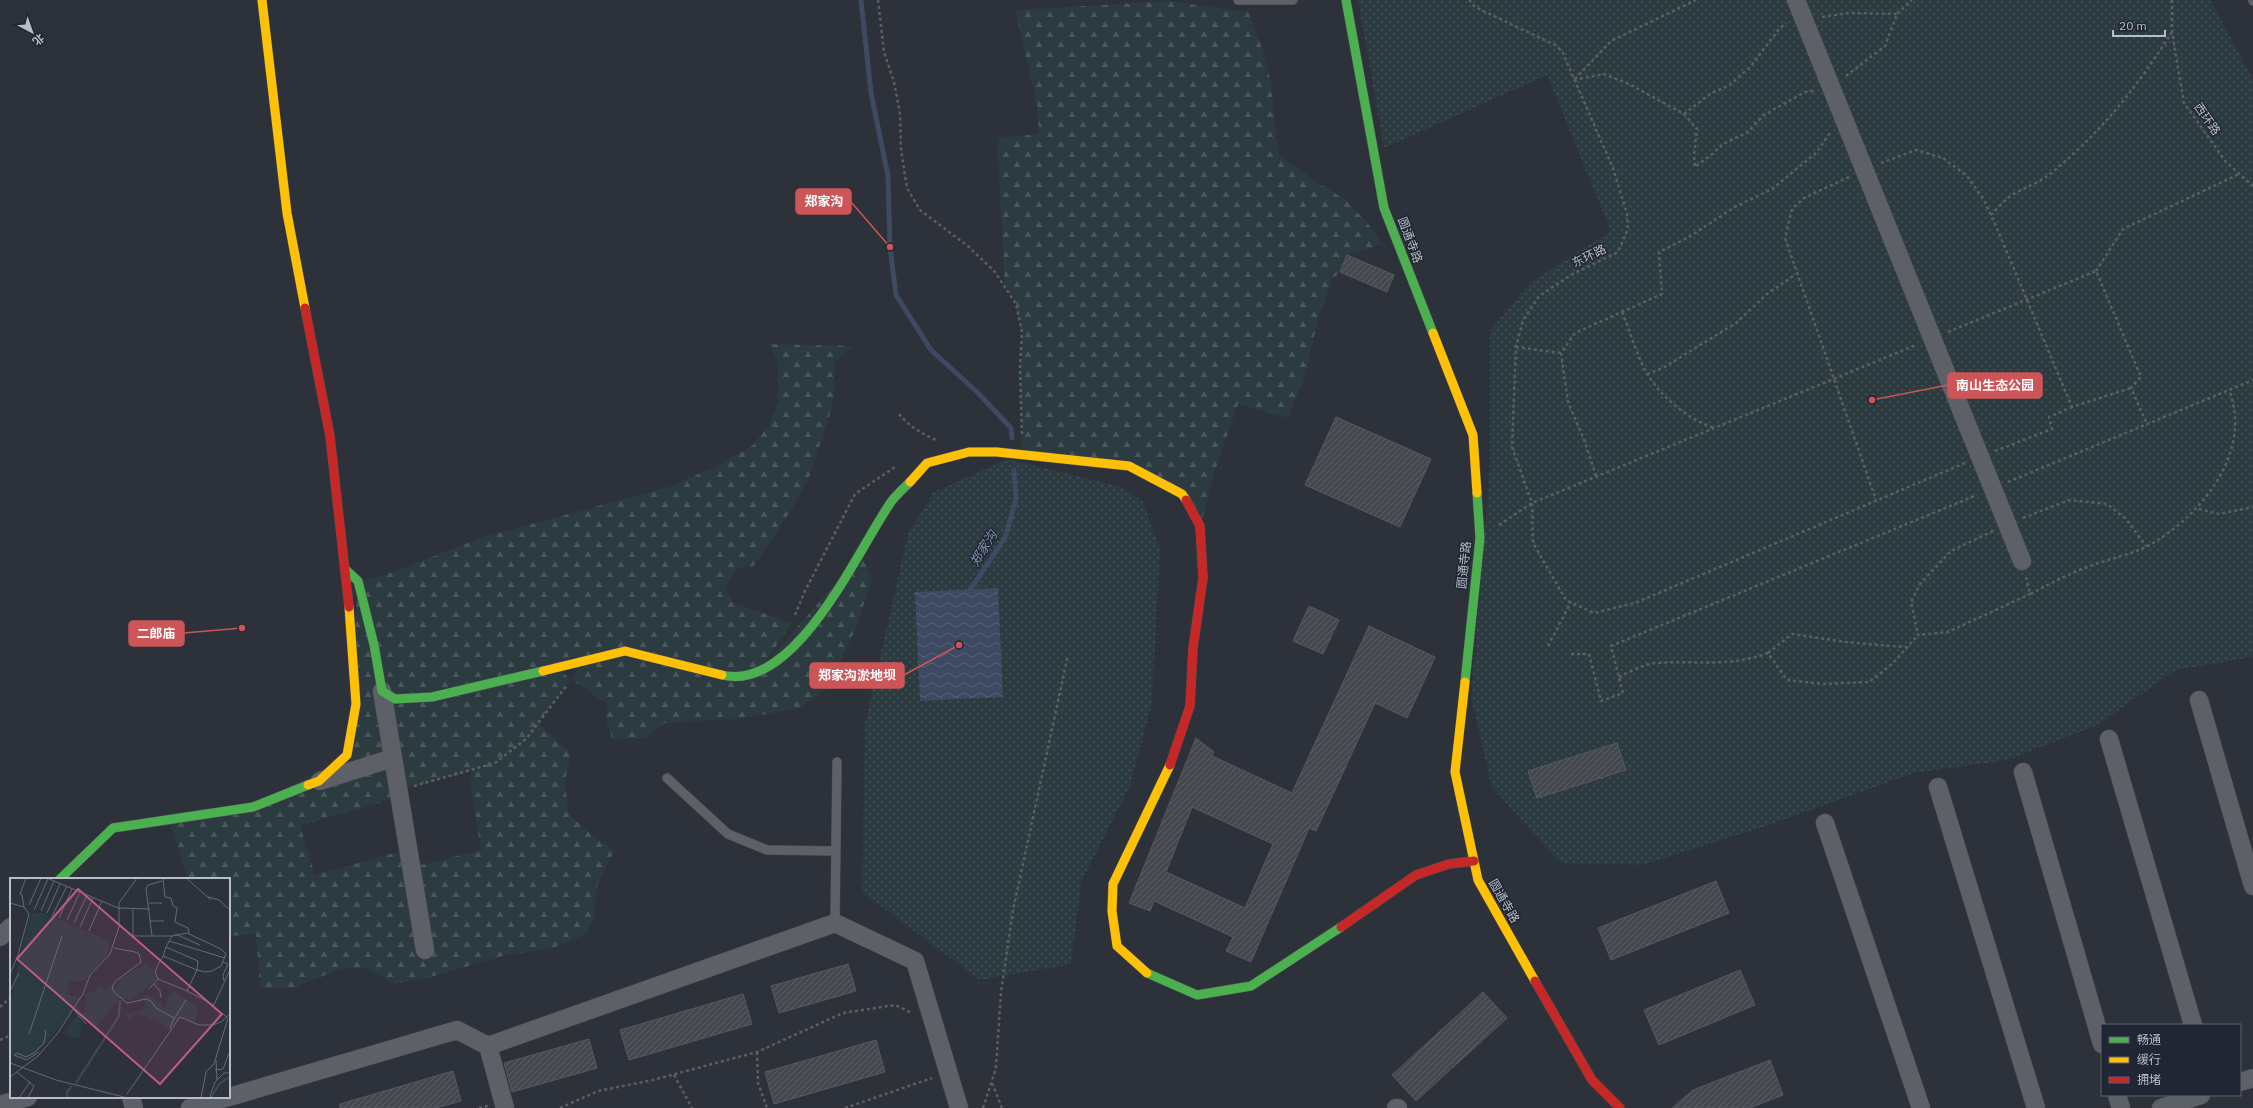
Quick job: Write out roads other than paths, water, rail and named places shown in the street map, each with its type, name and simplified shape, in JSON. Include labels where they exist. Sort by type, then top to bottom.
[{"type":"street","points":[[262,0],[287,213],[330,436],[346,570],[356,704],[347,755],[319,781]]},
{"type":"street","name":"圆通寺路","points":[[1346,0],[1384,208],[1473,435],[1480,538],[1455,772],[1478,880],[1592,1080],[1620,1108]]},
{"type":"street","points":[[1796,0],[2022,561]]},
{"type":"street","points":[[382,691],[395,699],[432,697],[625,651],[728,676],[759,672],[790,652],[818,620],[892,501],[927,463],[969,452],[1022,455],[1130,466],[1182,494],[1200,526],[1203,578],[1193,648],[1190,706],[1172,761],[1113,884],[1112,911],[1117,946],[1150,976],[1197,995],[1250,986],[1316,944],[1416,875],[1449,864],[1474,861]]},
{"type":"street","points":[[346,570],[358,581],[374,645],[425,950]]},
{"type":"street","points":[[2199,700],[2253,886]]},
{"type":"street","points":[[2109,739],[2193,1024]]},
{"type":"street","points":[[61,878],[113,828],[253,807],[319,781],[393,758]]},
{"type":"street","points":[[2023,772],[2101,1041]]},
{"type":"street","points":[[1938,787],[2036,1108]]},
{"type":"street","points":[[1825,823],[1921,1108]]},
{"type":"street","points":[[230,1096],[457,1030],[488,1046],[836,923],[915,961],[959,1108]]},
{"type":"street","points":[[0,937],[10,928]]},
{"type":"street","points":[[488,1046],[505,1108]]},
{"type":"street","points":[[2241,1082],[2253,1078]]},
{"type":"street","points":[[2117,1096],[2121,1108]]},
{"type":"street","points":[[2161,1108],[2198,1096]]},
{"type":"street","points":[[0,1105],[24,1098]]},
{"type":"street","points":[[131,1098],[134,1108]]},
{"type":"street","points":[[190,1108],[225,1098]]},
{"type":"lane","points":[[1238,0],[1293,0]]},
{"type":"lane","points":[[836,923],[837,762]]},
{"type":"lane","points":[[666,778],[728,834],[767,850],[836,851]]},
{"type":"water","points":[[998,588],[1003,697],[920,701],[915,592]]},
{"type":"waterway","name":"郑家沟","points":[[861,0],[871,93],[888,176],[890,247],[896,295],[931,350],[978,393],[1011,428],[1012,438]]},
{"type":"waterway","name":"郑家沟","points":[[970,590],[1005,538],[1016,499],[1014,470]]},
{"type":"place","name":"郑家沟","points":[[890,247]]},
{"type":"place","name":"南山生态公园","points":[[1872,400]]},
{"type":"place","name":"二郎庙","points":[[242,628]]},
{"type":"place","name":"郑家沟淤地坝","points":[[959,645]]}]
